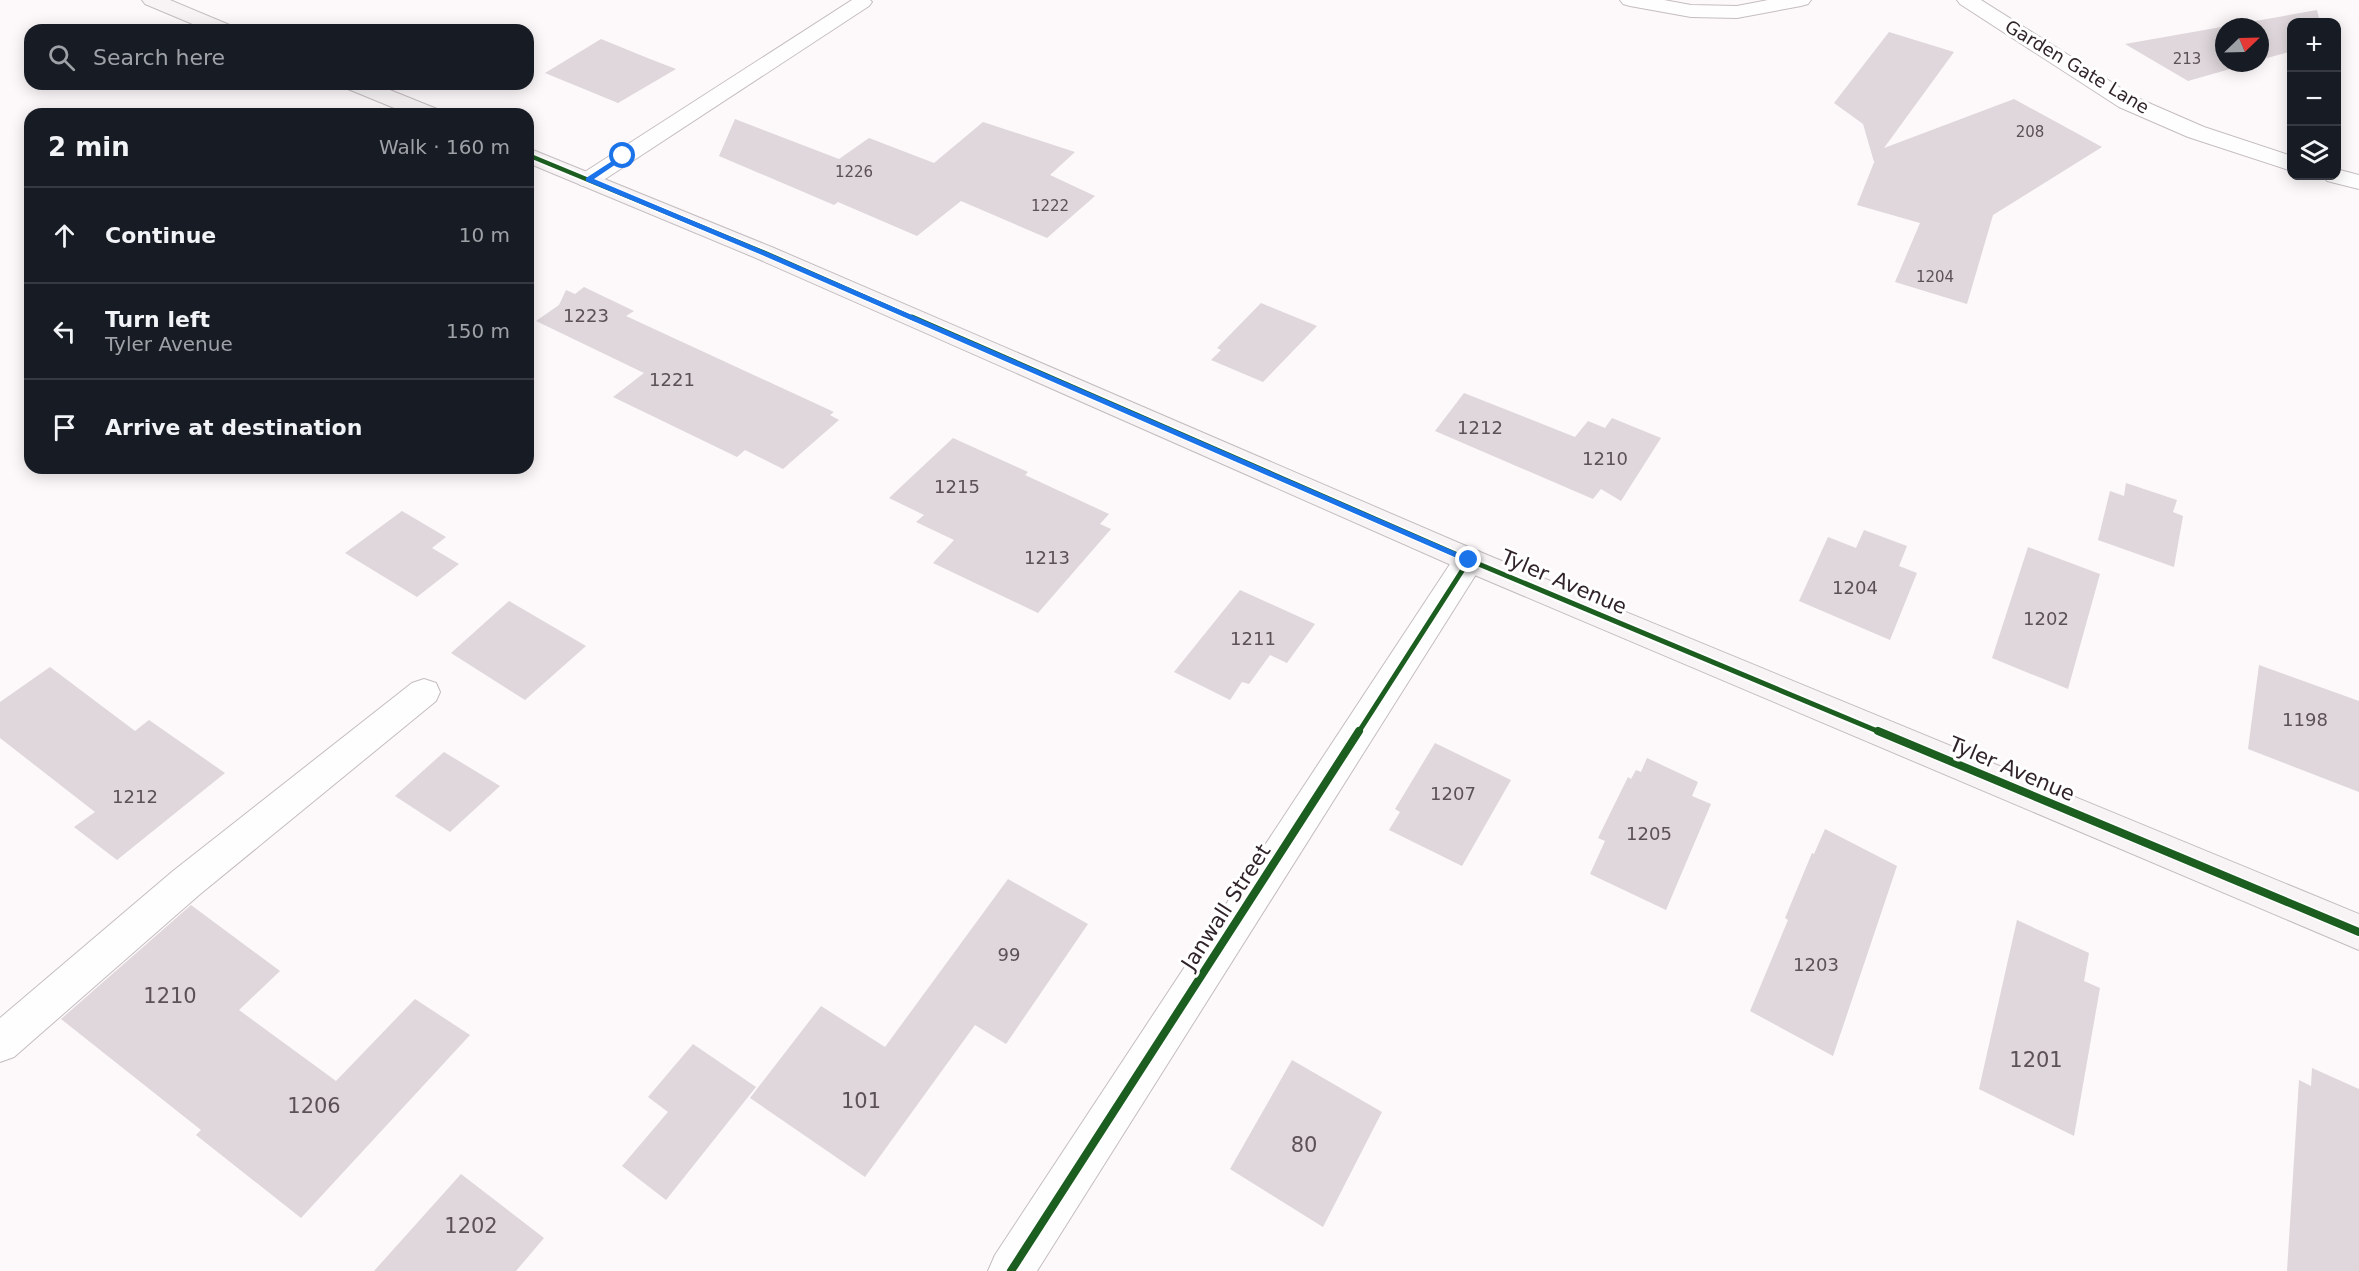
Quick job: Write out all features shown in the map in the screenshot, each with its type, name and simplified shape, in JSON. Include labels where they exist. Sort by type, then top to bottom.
[{"type":"street","points":[[152,0],[210,24]]},
{"type":"street","points":[[1630,0],[1691,11],[1737,12],[1801,0]]},
{"type":"street","name":"Garden Gate Lane","points":[[1967,0],[2127,102],[2196,132],[2287,162]]},
{"type":"street","points":[[371,90],[414,108]]},
{"type":"street","name":"Tyler Avenue","points":[[534,158],[765,253],[1469,560],[2359,932]]},
{"type":"street","points":[[2341,178],[2359,182]]},
{"type":"street","name":"Janwall Street","points":[[1011,1271],[1469,560]]},
{"type":"lane","points":[[588,180],[862,2]]},
{"type":"lane","points":[[0,1043],[186,883],[424,692]]},
{"type":"building","points":[[2317,10],[2319,18],[2287,18],[2287,52],[2269,57],[2269,18]]},
{"type":"building","points":[[2215,28],[2215,72],[2220,72],[2188,81],[2125,44]]},
{"type":"building","points":[[1889,32],[1954,52],[1884,148],[2014,99],[2102,147],[1993,215],[1967,304],[1895,282],[1920,223],[1857,205],[1875,160],[1874,162],[1863,124],[1834,103]]},
{"type":"building","points":[[601,39],[676,69],[618,103],[545,73]]},
{"type":"building","points":[[735,119],[839,159],[869,138],[934,163],[983,122],[1075,152],[1050,175],[1095,196],[1047,238],[961,201],[917,236],[838,202],[834,205],[719,156]]},
{"type":"building","points":[[584,287],[634,311],[626,316],[834,412],[830,415],[839,420],[783,469],[745,450],[737,457],[613,397],[644,373],[536,321],[559,305],[566,290],[575,294]]},
{"type":"building","points":[[1261,303],[1317,326],[1263,382],[1211,360],[1221,350],[1217,348]]},
{"type":"building","points":[[1464,393],[1575,437],[1588,421],[1605,428],[1612,418],[1661,438],[1621,501],[1601,489],[1593,499],[1435,431]]},
{"type":"building","points":[[953,438],[1028,472],[1025,475],[1109,514],[1100,524],[1111,529],[1038,613],[933,563],[954,540],[916,522],[924,515],[889,498]]},
{"type":"building","points":[[2126,483],[2177,500],[2173,512],[2183,516],[2174,567],[2098,540],[2110,491],[2124,496]]},
{"type":"building","points":[[402,511],[446,537],[432,548],[459,564],[417,597],[345,553]]},
{"type":"building","points":[[1864,530],[1907,546],[1899,566],[1917,573],[1890,640],[1799,601],[1828,537],[1856,548]]},
{"type":"building","points":[[2028,547],[2100,574],[2068,689],[1992,658]]},
{"type":"building","points":[[1240,590],[1315,624],[1287,663],[1270,655],[1249,684],[1242,682],[1230,700],[1174,672]]},
{"type":"building","points":[[509,601],[586,646],[525,700],[451,653]]},
{"type":"building","points":[[2259,665],[2359,701],[2359,792],[2248,749]]},
{"type":"building","points":[[50,667],[135,731],[149,720],[225,773],[117,860],[74,827],[95,812],[0,738],[0,702]]},
{"type":"building","points":[[1435,743],[1511,780],[1462,866],[1389,830],[1400,812],[1395,809]]},
{"type":"building","points":[[444,752],[500,786],[450,832],[395,796]]},
{"type":"building","points":[[1647,758],[1698,782],[1692,796],[1711,804],[1666,910],[1590,874],[1605,841],[1598,838],[1628,777],[1631,779],[1636,770],[1641,772]]},
{"type":"building","points":[[1825,829],[1897,866],[1833,1056],[1750,1011],[1788,920],[1785,918],[1812,853],[1814,854]]},
{"type":"building","points":[[1008,879],[1088,924],[1006,1044],[975,1025],[865,1177],[750,1098],[821,1006],[885,1047]]},
{"type":"building","points":[[191,905],[280,971],[239,1010],[336,1081],[415,999],[470,1035],[301,1218],[196,1135],[201,1130],[61,1019]]},
{"type":"building","points":[[2017,920],[2089,953],[2084,981],[2100,988],[2074,1136],[1979,1089]]},
{"type":"building","points":[[693,1044],[756,1087],[666,1200],[622,1166],[668,1112],[648,1097]]},
{"type":"building","points":[[1292,1060],[1382,1112],[1323,1227],[1230,1169]]},
{"type":"building","points":[[2312,1068],[2359,1089],[2359,1271],[2287,1271],[2299,1080],[2311,1086]]},
{"type":"building","points":[[461,1174],[544,1238],[516,1271],[374,1271]]},
{"type":"cycle path","points":[[534,157],[765,253],[1469,560],[2359,932]]},
{"type":"cycle path","points":[[1011,1271],[1469,560]]},
{"type":"route","points":[[623,156],[588,180],[765,253],[1469,560]]}]
